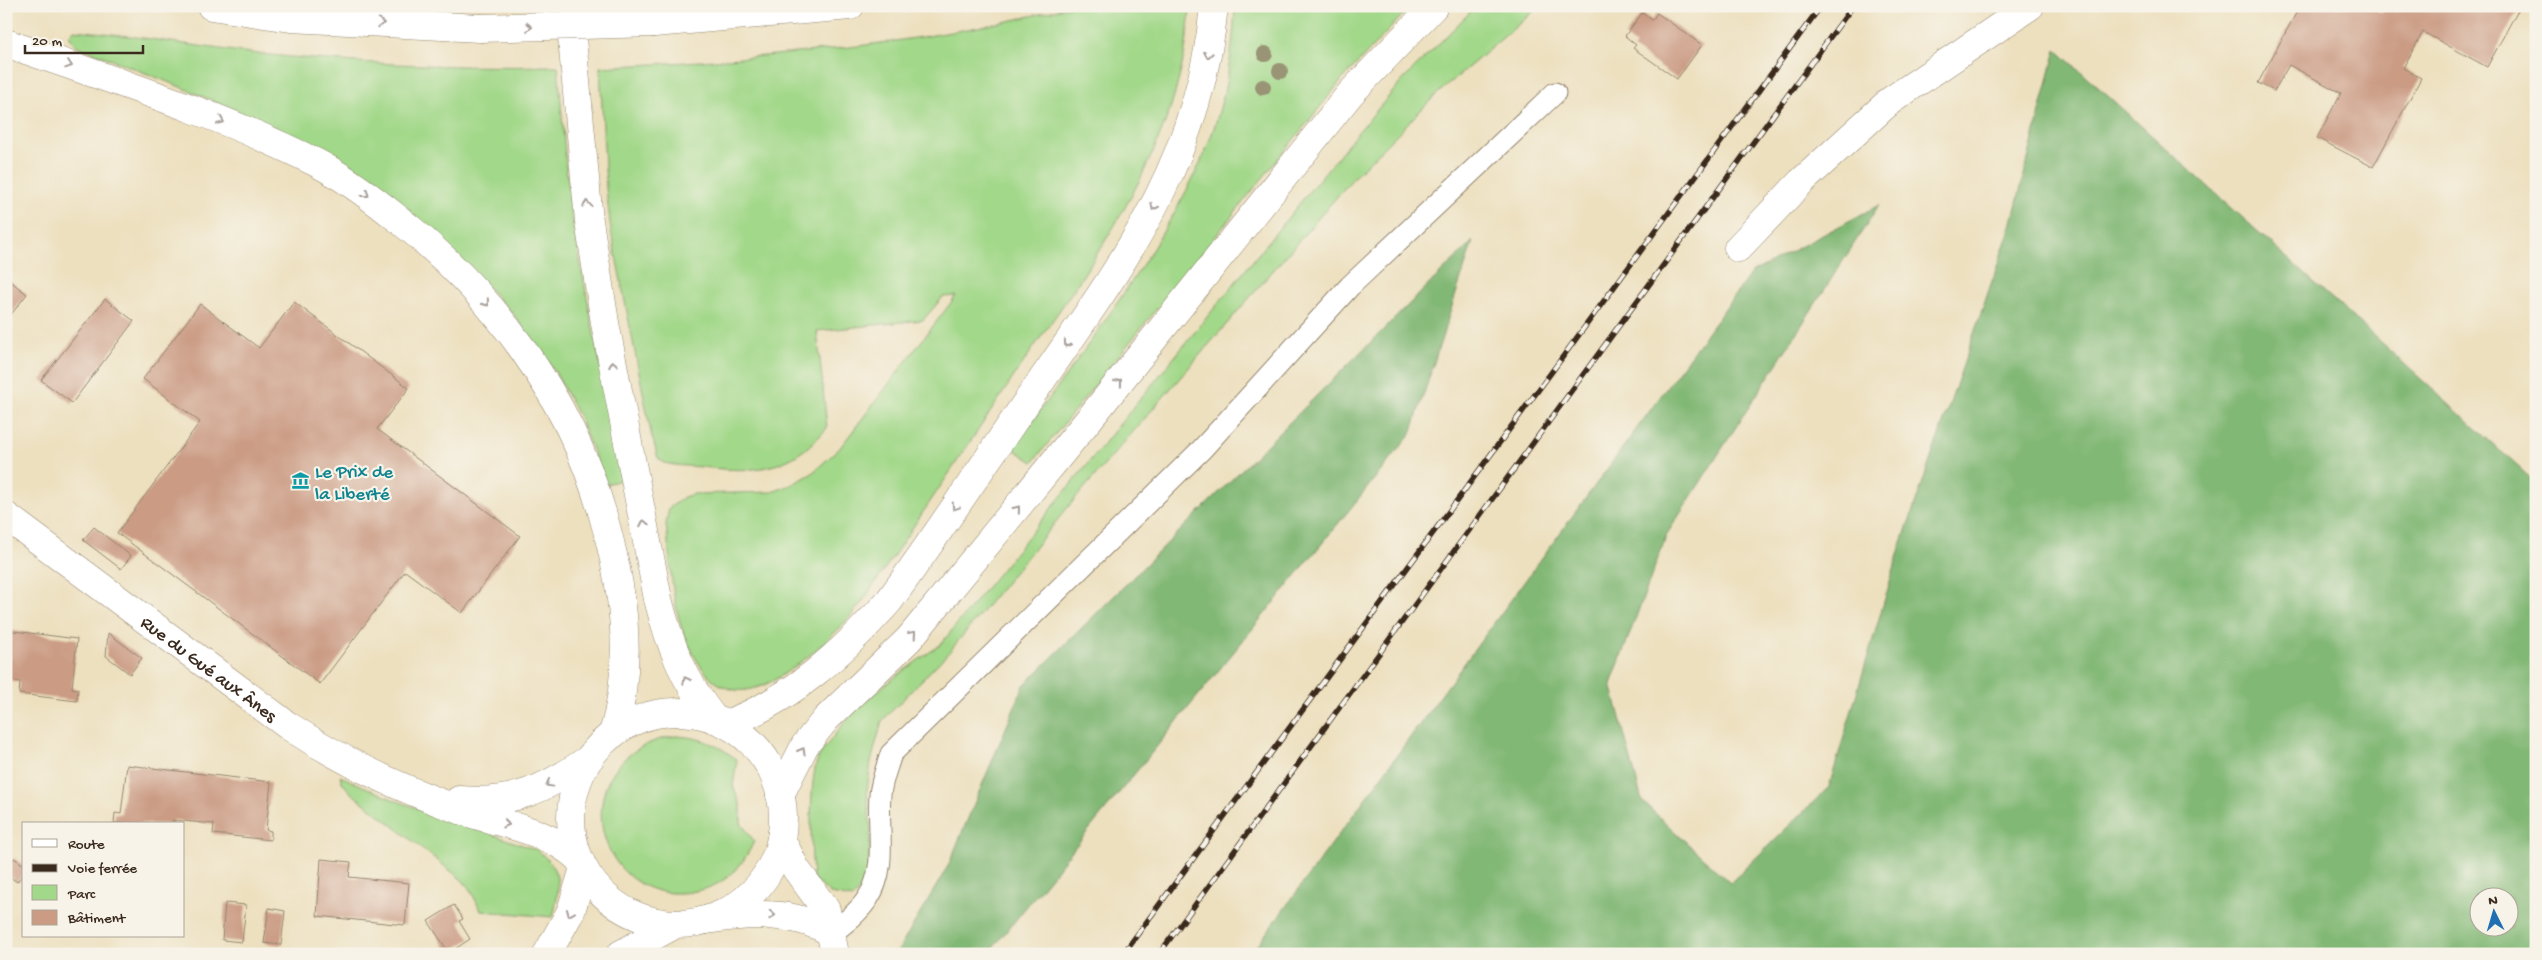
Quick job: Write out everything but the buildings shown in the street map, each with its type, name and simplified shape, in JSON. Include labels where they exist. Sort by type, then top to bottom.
[{"type":"main road","points":[[211,6],[291,18],[480,28],[654,23],[850,6]]},
{"type":"main road","points":[[569,6],[589,221],[605,323],[658,599],[666,629],[688,683],[720,722],[757,748],[772,770],[780,795],[783,817],[780,839],[771,866],[755,890],[732,908],[706,920]]},
{"type":"main road","points":[[833,944],[819,926],[788,916],[749,915],[676,924],[648,920],[622,909],[600,891],[581,863],[572,832],[571,806],[580,776],[590,758],[612,734],[636,720],[662,713],[688,713],[720,722],[762,709],[812,675],[867,626],[889,601],[1104,291],[1138,238],[1168,178],[1187,134],[1206,65],[1214,6]]},
{"type":"main road","points":[[780,795],[805,745],[826,719],[909,639],[1096,412],[1344,101],[1434,6]]},
{"type":"main road","points":[[1738,248],[1801,182],[1890,101],[2030,6]]},
{"type":"main road","points":[[6,43],[208,115],[319,164],[362,191],[424,240],[481,296],[522,346],[554,396],[582,453],[598,498],[611,543],[625,642],[623,694],[612,734]]},
{"type":"main road","name":"Rue du Gué aux Ânes","points":[[6,516],[287,725],[329,753],[427,797],[553,840],[581,863]]},
{"type":"main road","name":"Rue du Gué aux Ânes","points":[[427,797],[493,801],[520,796],[544,788],[590,758]]},
{"type":"main road","points":[[780,839],[796,869],[826,910],[833,944]]},
{"type":"main road","points":[[547,954],[571,911],[581,863]]},
{"type":"main road","points":[[621,954],[676,924]]},
{"type":"lane","points":[[833,944],[868,898],[877,881],[880,866],[880,794],[891,754],[1202,449],[1350,286],[1555,93]]},
{"type":"green space","points":[[1072,6],[1190,6],[1184,57],[1171,106],[1153,153],[1130,198],[1104,242],[856,610],[825,642],[781,676],[751,689],[737,690],[724,687],[712,679],[700,665],[683,632],[675,602],[671,570],[666,524],[669,508],[684,497],[693,494],[772,492],[791,485],[811,474],[839,449],[956,296],[943,297],[923,320],[817,331],[827,428],[813,443],[799,453],[785,461],[755,469],[721,469],[664,463],[658,458],[651,433],[611,231],[606,188],[600,67],[719,60],[838,49],[956,31]]},
{"type":"green space","points":[[1235,6],[1411,6],[1341,81],[1033,462],[1012,448],[1136,275],[1193,179],[1211,136],[1222,100],[1230,63]]},
{"type":"green space","points":[[1476,6],[1540,6],[1436,95],[1355,176],[1068,507],[950,651],[882,721],[871,762],[867,790],[871,832],[867,882],[853,898],[830,894],[813,878],[812,866],[811,816],[813,781],[822,751],[844,723],[869,698],[940,645],[1352,139],[1402,81]]},
{"type":"green space","points":[[74,30],[251,53],[328,60],[442,66],[558,66],[566,166],[574,229],[622,480],[606,484],[579,417],[555,372],[514,315],[457,255],[283,132],[188,90],[75,45],[69,36]]},
{"type":"green space","points":[[2056,49],[2536,483],[2536,954],[1251,954],[1751,273],[1879,205],[1667,534],[1611,684],[1642,801],[1730,883],[1829,787],[1900,548],[2011,226]]},
{"type":"green space","points":[[1473,241],[1411,434],[988,954],[896,954],[948,866],[1024,685]]},
{"type":"green space","points":[[675,736],[708,742],[737,760],[733,786],[741,805],[741,823],[754,841],[744,859],[731,874],[715,885],[696,891],[661,891],[633,879],[613,857],[603,829],[603,799],[614,771],[638,749]]},
{"type":"green space","points":[[340,776],[397,801],[537,850],[551,865],[557,880],[558,888],[553,917],[481,911],[470,889],[461,879],[350,792]]},
{"type":"railway","points":[[1123,954],[1821,6]]},
{"type":"railway","points":[[1159,954],[1853,6]]},
{"type":"place","name":"Le Prix de la Liberté","points":[[301,481]]}]
